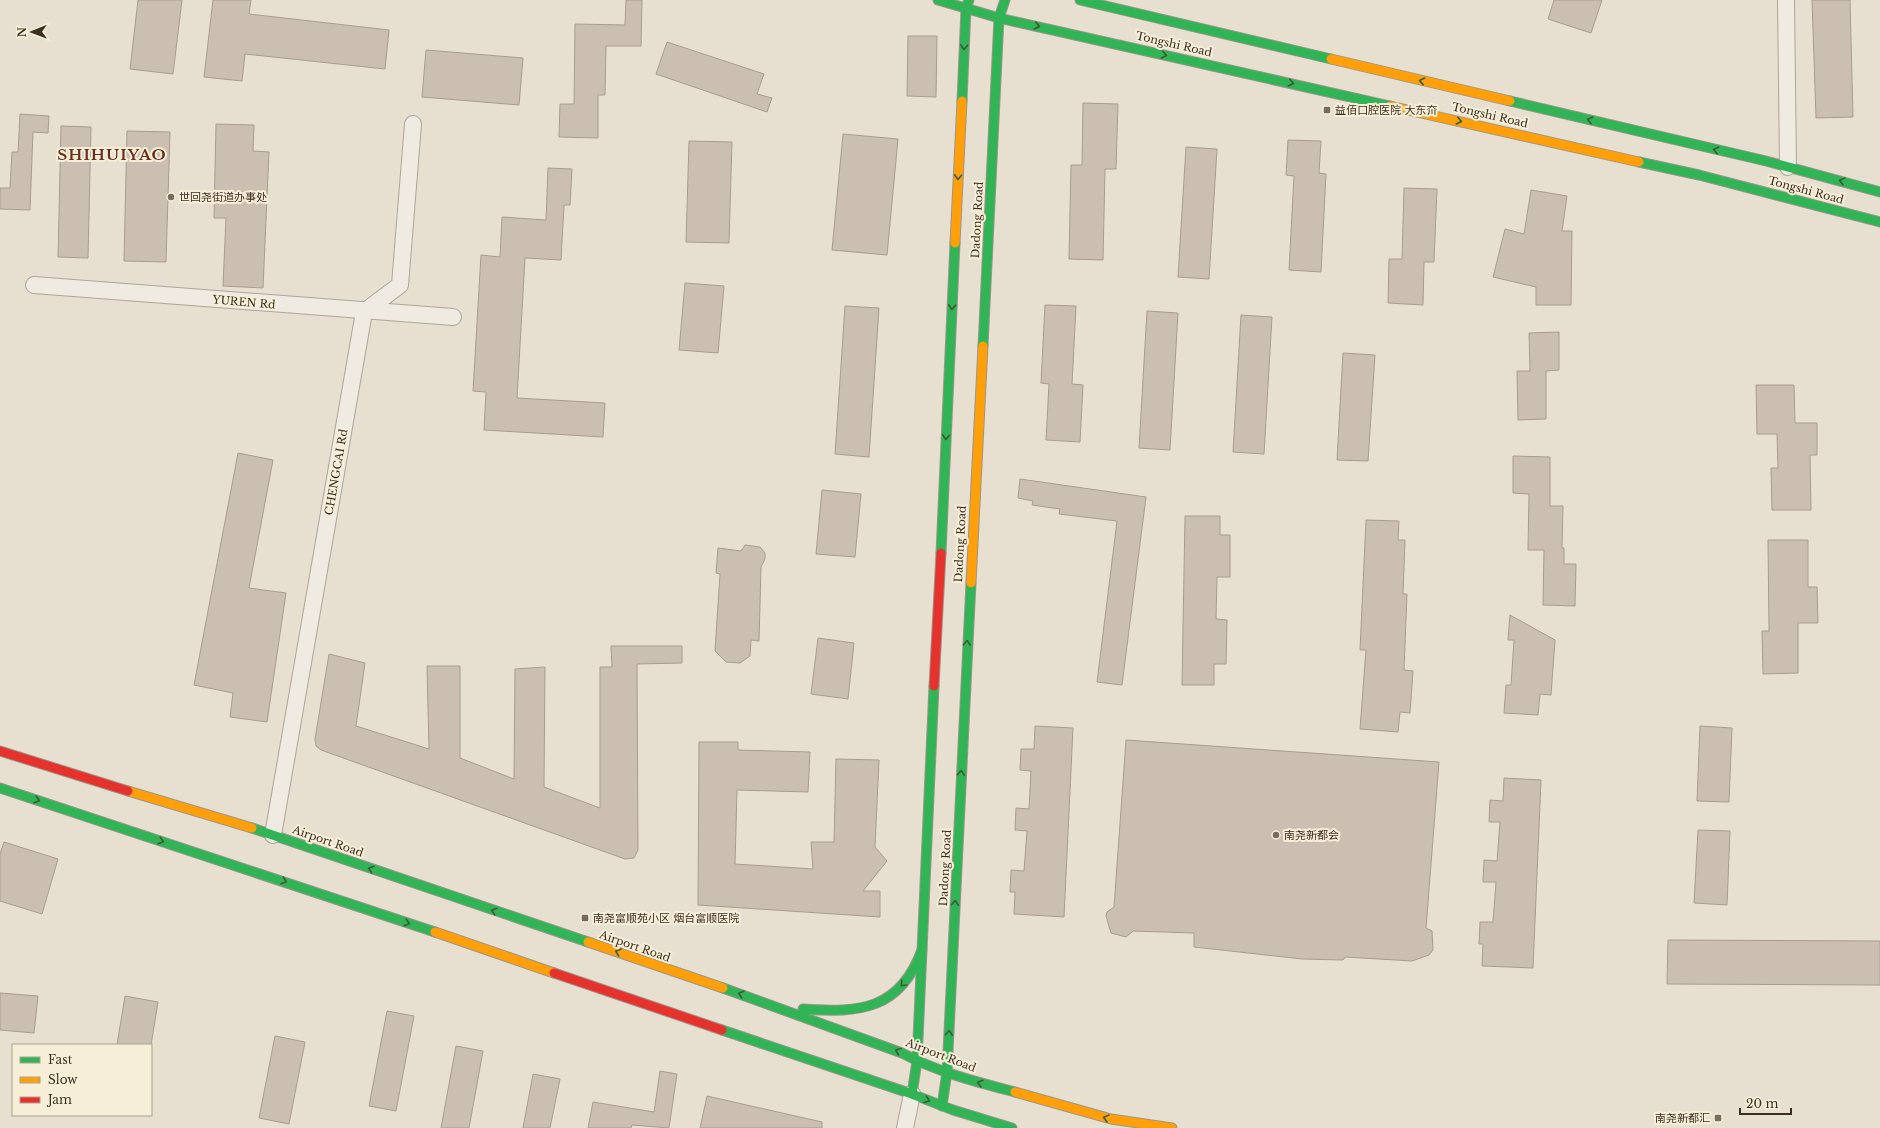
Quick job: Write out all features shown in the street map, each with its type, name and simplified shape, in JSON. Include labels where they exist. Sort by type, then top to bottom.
[{"type":"main road","points":[[938,0],[967,4]]},
{"type":"main road","name":"Dadong Road","points":[[942,1106],[947,1072],[999,18],[1004,0]]},
{"type":"main road","name":"Tongshi Road","points":[[1080,0],[1788,167],[1880,192]]},
{"type":"main road","name":"Tongshi Road","points":[[967,4],[999,18],[1699,175],[1880,222]]},
{"type":"main road","name":"Dadong Road","points":[[912,1094],[917,1061],[967,4]]},
{"type":"main road","name":"Airport Road","points":[[0,751],[273,835],[778,1007],[967,1079],[1111,1119],[1172,1128]]},
{"type":"main road","points":[[0,788],[270,876],[912,1094],[942,1106],[1012,1128]]},
{"type":"main road","points":[[778,1007],[852,1010],[873,1006],[894,994],[911,975],[922,950]]},
{"type":"street","points":[[1786,0],[1788,167]]},
{"type":"street","points":[[364,312],[400,285],[413,124]]},
{"type":"street","name":"YUREN Rd","points":[[34,285],[364,312],[453,317]]},
{"type":"street","name":"CHENGCAI Rd","points":[[273,835],[364,312]]},
{"type":"street","points":[[905,1128],[912,1094]]},
{"type":"building","points":[[138,0],[182,0],[173,74],[130,69]]},
{"type":"building","points":[[213,0],[251,0],[249,14],[389,30],[385,69],[245,54],[242,81],[204,77]]},
{"type":"building","points":[[626,0],[642,0],[641,46],[606,46],[605,95],[598,95],[598,138],[559,137],[560,104],[574,104],[575,24],[625,25]]},
{"type":"building","points":[[1554,0],[1602,0],[1591,33],[1548,19]]},
{"type":"building","points":[[1812,0],[1850,0],[1853,117],[1816,118]]},
{"type":"building","points":[[908,36],[937,36],[936,97],[907,96]]},
{"type":"building","points":[[667,42],[764,74],[757,94],[772,98],[767,112],[656,74]]},
{"type":"building","points":[[426,50],[523,58],[519,105],[422,97]]},
{"type":"building","points":[[1083,103],[1118,104],[1116,169],[1105,169],[1103,260],[1069,259],[1071,165],[1082,165]]},
{"type":"building","points":[[20,114],[49,116],[48,133],[33,132],[30,210],[0,209],[0,188],[10,188],[12,152],[18,152]]},
{"type":"building","points":[[216,124],[254,125],[253,151],[269,152],[263,288],[223,286],[226,218],[214,218]]},
{"type":"building","points":[[61,126],[91,127],[88,258],[58,257]]},
{"type":"building","points":[[127,131],[170,132],[166,262],[124,261]]},
{"type":"building","points":[[843,134],[898,139],[887,255],[832,250]]},
{"type":"building","points":[[1288,140],[1321,141],[1319,173],[1326,174],[1321,272],[1289,270],[1294,176],[1286,175]]},
{"type":"building","points":[[689,141],[732,142],[729,243],[686,242]]},
{"type":"building","points":[[1186,147],[1217,149],[1209,279],[1178,277]]},
{"type":"building","points":[[548,168],[572,169],[570,205],[564,205],[561,260],[525,258],[517,398],[605,403],[603,437],[484,430],[486,392],[473,391],[481,255],[500,257],[502,217],[546,220]]},
{"type":"building","points":[[1404,188],[1437,189],[1434,262],[1424,262],[1423,305],[1388,303],[1389,259],[1402,259]]},
{"type":"building","points":[[1531,190],[1567,196],[1562,231],[1572,231],[1571,305],[1536,305],[1536,287],[1493,277],[1505,229],[1524,234]]},
{"type":"building","points":[[685,283],[724,286],[718,353],[679,350]]},
{"type":"building","points":[[1045,305],[1076,306],[1072,384],[1083,385],[1080,442],[1046,440],[1049,384],[1041,383]]},
{"type":"building","points":[[845,306],[879,308],[869,457],[835,454]]},
{"type":"building","points":[[1147,311],[1178,313],[1170,450],[1139,448]]},
{"type":"building","points":[[1241,315],[1272,317],[1264,454],[1233,452]]},
{"type":"building","points":[[1559,332],[1559,370],[1546,371],[1546,419],[1518,420],[1517,371],[1530,371],[1529,333]]},
{"type":"building","points":[[1343,353],[1375,355],[1368,461],[1337,460]]},
{"type":"building","points":[[1756,385],[1794,385],[1795,423],[1817,423],[1817,455],[1810,455],[1811,510],[1772,510],[1771,468],[1778,468],[1777,434],[1757,434]]},
{"type":"building","points":[[238,453],[273,460],[249,588],[286,593],[267,722],[230,717],[233,693],[194,685]]},
{"type":"building","points":[[1513,456],[1550,457],[1550,506],[1563,506],[1562,548],[1564,548],[1564,564],[1576,564],[1575,606],[1543,605],[1544,550],[1528,550],[1529,494],[1513,493]]},
{"type":"building","points":[[1020,479],[1146,497],[1122,685],[1097,682],[1117,521],[1059,514],[1060,509],[1032,505],[1033,501],[1018,498]]},
{"type":"building","points":[[822,490],[861,494],[855,557],[816,554]]},
{"type":"building","points":[[1185,516],[1220,516],[1220,535],[1230,535],[1230,577],[1217,577],[1216,619],[1227,620],[1226,664],[1214,664],[1214,685],[1182,685]]},
{"type":"building","points":[[1366,520],[1399,521],[1398,540],[1405,540],[1403,594],[1407,594],[1404,670],[1413,671],[1410,713],[1400,712],[1398,732],[1360,729],[1366,650],[1360,650]]},
{"type":"building","points":[[1768,540],[1808,540],[1808,587],[1817,587],[1818,623],[1798,623],[1798,673],[1763,674],[1762,631],[1769,631]]},
{"type":"building","points":[[745,545],[760,547],[765,553],[765,559],[761,567],[759,641],[751,640],[750,656],[740,663],[726,662],[715,651],[720,574],[716,573],[718,548],[741,551]]},
{"type":"building","points":[[1510,615],[1555,640],[1551,695],[1540,694],[1538,715],[1504,713],[1506,685],[1511,685],[1514,640],[1508,640]]},
{"type":"building","points":[[818,638],[854,643],[848,699],[811,694]]},
{"type":"building","points":[[611,646],[682,646],[682,663],[637,664],[638,850],[634,858],[625,859],[321,750],[316,746],[315,739],[329,654],[365,663],[356,726],[429,749],[427,666],[460,666],[460,758],[514,779],[515,669],[545,667],[544,787],[600,808],[600,667],[612,667]]},
{"type":"building","points":[[1035,726],[1073,728],[1064,917],[1014,914],[1015,892],[1010,892],[1011,870],[1024,871],[1027,831],[1015,830],[1016,808],[1029,809],[1031,771],[1020,770],[1021,749],[1034,749]]},
{"type":"building","points":[[1700,726],[1732,728],[1729,802],[1697,801]]},
{"type":"building","name":"南尧新都会","points":[[1126,740],[1439,762],[1426,928],[1432,931],[1433,950],[1429,955],[1412,961],[1345,957],[1343,960],[1302,959],[1194,947],[1194,933],[1133,931],[1126,937],[1111,933],[1106,916],[1107,912],[1114,907]]},
{"type":"building","points":[[699,742],[738,742],[738,750],[810,752],[808,792],[737,790],[735,864],[813,869],[811,842],[834,842],[836,759],[879,760],[875,847],[887,861],[863,891],[880,891],[880,917],[698,905]]},
{"type":"building","points":[[1504,778],[1541,780],[1533,968],[1482,966],[1483,944],[1479,944],[1480,922],[1493,922],[1496,882],[1483,882],[1484,860],[1497,861],[1500,822],[1489,822],[1490,800],[1503,801]]},
{"type":"building","points":[[1698,830],[1730,831],[1727,905],[1694,903]]},
{"type":"building","points":[[4,842],[58,859],[42,914],[0,901],[0,854]]},
{"type":"building","points":[[1668,940],[1880,941],[1880,985],[1667,984]]},
{"type":"building","points":[[0,993],[38,996],[34,1033],[0,1030]]},
{"type":"building","points":[[125,996],[158,1002],[151,1044],[117,1044]]},
{"type":"building","points":[[387,1011],[414,1016],[396,1111],[369,1106]]},
{"type":"building","points":[[275,1036],[305,1042],[289,1124],[259,1118]]},
{"type":"building","points":[[456,1046],[483,1051],[469,1128],[441,1128]]},
{"type":"building","points":[[660,1071],[677,1074],[669,1128],[632,1125],[631,1128],[588,1128],[593,1102],[654,1112]]},
{"type":"building","points":[[533,1074],[560,1079],[550,1128],[523,1128]]},
{"type":"building","points":[[707,1096],[822,1122],[822,1128],[700,1128]]},
{"type":"traffic: fast","points":[[938,0],[999,18],[1390,106]]},
{"type":"traffic: fast","points":[[962,101],[966,8],[969,0]]},
{"type":"traffic: fast","points":[[983,346],[999,18],[1005,0]]},
{"type":"traffic: fast","points":[[1080,0],[1331,59]]},
{"type":"traffic: fast","points":[[1510,101],[1766,161],[1880,192]]},
{"type":"traffic: fast","points":[[1639,162],[1699,175],[1880,222]]},
{"type":"traffic: fast","points":[[941,553],[955,243]]},
{"type":"traffic: fast","points":[[942,1106],[947,1072],[971,583]]},
{"type":"traffic: fast","points":[[912,1094],[917,1061],[934,686]]},
{"type":"traffic: fast","points":[[0,788],[435,932]]},
{"type":"traffic: fast","points":[[252,828],[588,942]]},
{"type":"traffic: fast","points":[[803,1009],[843,1010],[876,1004],[890,996],[902,985],[913,970],[922,950]]},
{"type":"traffic: fast","points":[[723,988],[902,1053],[943,1071],[1015,1092]]},
{"type":"traffic: fast","points":[[722,1030],[912,1094],[953,1110],[1012,1128]]},
{"type":"traffic: slow","points":[[1331,59],[1510,101]]},
{"type":"traffic: slow","points":[[955,243],[962,101]]},
{"type":"traffic: slow","points":[[1390,106],[1639,162]]},
{"type":"traffic: slow","points":[[971,583],[983,346]]},
{"type":"traffic: slow","points":[[128,791],[252,828]]},
{"type":"traffic: slow","points":[[435,932],[554,973]]},
{"type":"traffic: slow","points":[[588,942],[723,988]]},
{"type":"traffic: slow","points":[[1015,1092],[1111,1119],[1172,1128]]},
{"type":"traffic: jam","points":[[934,686],[941,553]]},
{"type":"traffic: jam","points":[[0,751],[128,791]]},
{"type":"traffic: jam","points":[[554,973],[722,1030]]},
{"type":"place","name":"益佰口腔医院 大东夼","points":[[1327,110]]},
{"type":"place","name":"世回尧街道办事处","points":[[171,197]]},
{"type":"place","name":"南尧新都会","points":[[1276,835]]},
{"type":"place","name":"南尧富顺苑小区 烟台富顺医院","points":[[585,918]]},
{"type":"place","name":"南尧新都汇","points":[[1718,1118]]},
{"type":"district","name":"SHIHUIYAO","points":[[112,154]]}]
